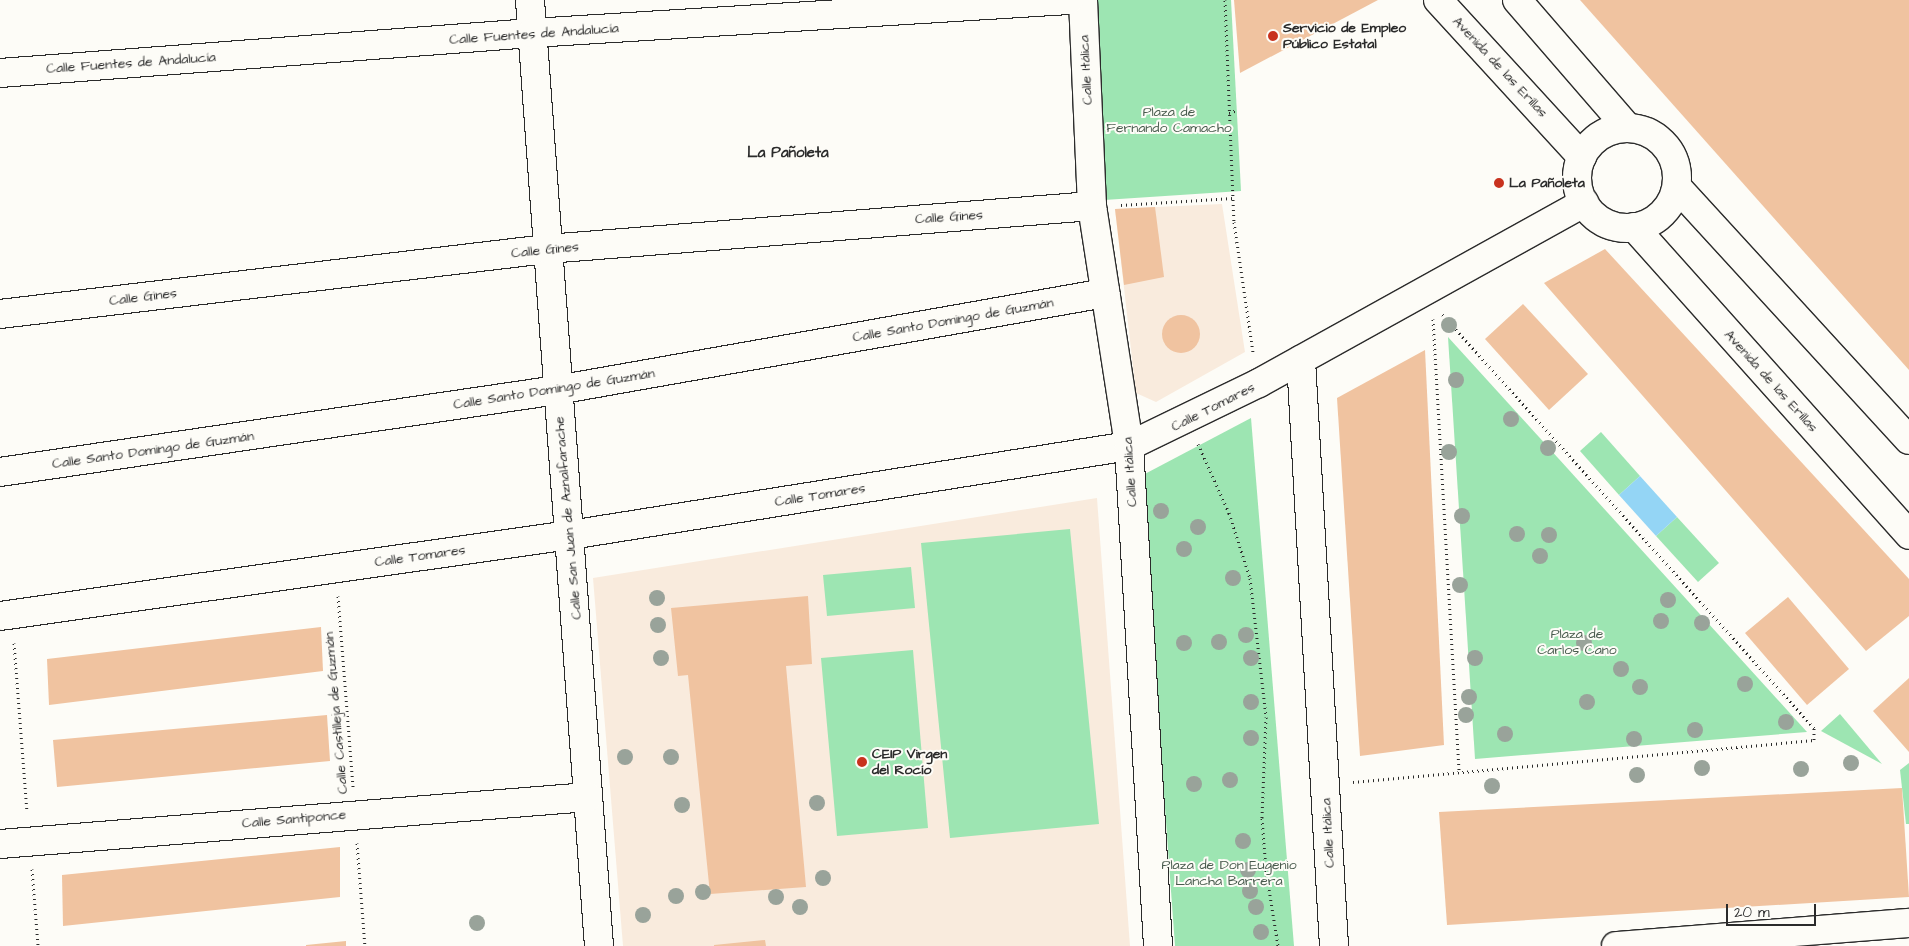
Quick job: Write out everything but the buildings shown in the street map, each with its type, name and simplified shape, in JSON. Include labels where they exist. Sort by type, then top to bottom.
[{"type":"street","name":"Calle San Juan de Aznalfarache","points":[[530,0],[599,946]]},
{"type":"street","name":"Calle Fuentes de Andalucía","points":[[0,73],[532,33],[1069,0]]},
{"type":"street","name":"Calle Itálica","points":[[1083,0],[1092,206],[1129,446],[1158,946]]},
{"type":"street","name":"Avenida de las Erillas","points":[[1438,0],[1582,157]]},
{"type":"street","points":[[1518,0],[1628,128]]},
{"type":"street","points":[[1628,128],[1645,131],[1666,146],[1677,169],[1677,186],[1662,214],[1634,227],[1606,222],[1584,203],[1578,188],[1582,157],[1601,136],[1628,128]]},
{"type":"street","points":[[1677,186],[1909,440]]},
{"type":"street","name":"Calle Tomares","points":[[6,615],[570,535],[1129,446],[1186,421],[1301,360],[1427,298],[1584,203]]},
{"type":"street","name":"Calle Gines","points":[[0,314],[547,249],[1092,206]]},
{"type":"street","name":"Avenida de las Erillas","points":[[1634,227],[1909,535]]},
{"type":"street","name":"Calle Santo Domingo de Guzmán","points":[[0,472],[558,390],[1105,293]]},
{"type":"street","name":"Calle Itálica","points":[[1301,360],[1334,946]]},
{"type":"street","name":"Calle Santiponce","points":[[0,844],[355,814],[588,797]]},
{"type":"street","points":[[1616,946],[1909,923]]},
{"type":"path","points":[[1225,0],[1232,198],[1242,300],[1259,383]]},
{"type":"path","points":[[1229,113],[1237,110]]},
{"type":"path","points":[[1133,204],[1232,198]]},
{"type":"path","points":[[1427,298],[1459,772]]},
{"type":"path","points":[[1325,784],[1814,740],[1814,728],[1427,298]]},
{"type":"path","points":[[1186,421],[1229,513],[1250,578],[1266,717],[1262,818],[1266,870],[1278,946]]},
{"type":"path","name":"Calle Castilleja de Guzmán","points":[[335,568],[364,946]]},
{"type":"path","points":[[6,615],[38,946]]},
{"type":"shaded area","points":[[1222,204],[1245,352],[1156,402],[1136,393],[1115,209]]},
{"type":"shaded area","name":"CEIP Virgen del Rocío","points":[[1097,498],[1130,946],[623,946],[593,578]]},
{"type":"green space","name":"Plaza de Fernando Camacho","points":[[1095,0],[1231,0],[1241,191],[1104,200]]},
{"type":"green space","name":"Plaza de Carlos Cano","points":[[1448,337],[1807,732],[1475,759]]},
{"type":"green space","name":"Plaza de Don Eugenio Lancha Barrera","points":[[1251,418],[1294,946],[1175,946],[1141,476]]},
{"type":"green space","points":[[1601,432],[1640,476],[1619,495],[1580,451]]},
{"type":"green space","points":[[1677,517],[1719,563],[1698,582],[1656,536]]},
{"type":"green space","points":[[1070,529],[1099,824],[950,838],[921,543]]},
{"type":"green space","points":[[911,567],[915,608],[827,616],[823,575]]},
{"type":"green space","points":[[913,650],[928,828],[837,836],[821,658]]},
{"type":"green space","points":[[1840,714],[1882,764],[1821,731]]},
{"type":"green space","points":[[1909,763],[1909,824],[1906,824],[1900,770]]},
{"type":"water","points":[[1640,476],[1677,517],[1656,536],[1619,495]]},
{"type":"place","name":"Servicio de Empleo Público Estatal","points":[[1273,36]]},
{"type":"place","name":"La Pañoleta","points":[[1499,183]]},
{"type":"place","name":"CEIP Virgen del Rocío","points":[[862,762]]},
{"type":"district","name":"La Pañoleta","points":[[788,153]]}]
